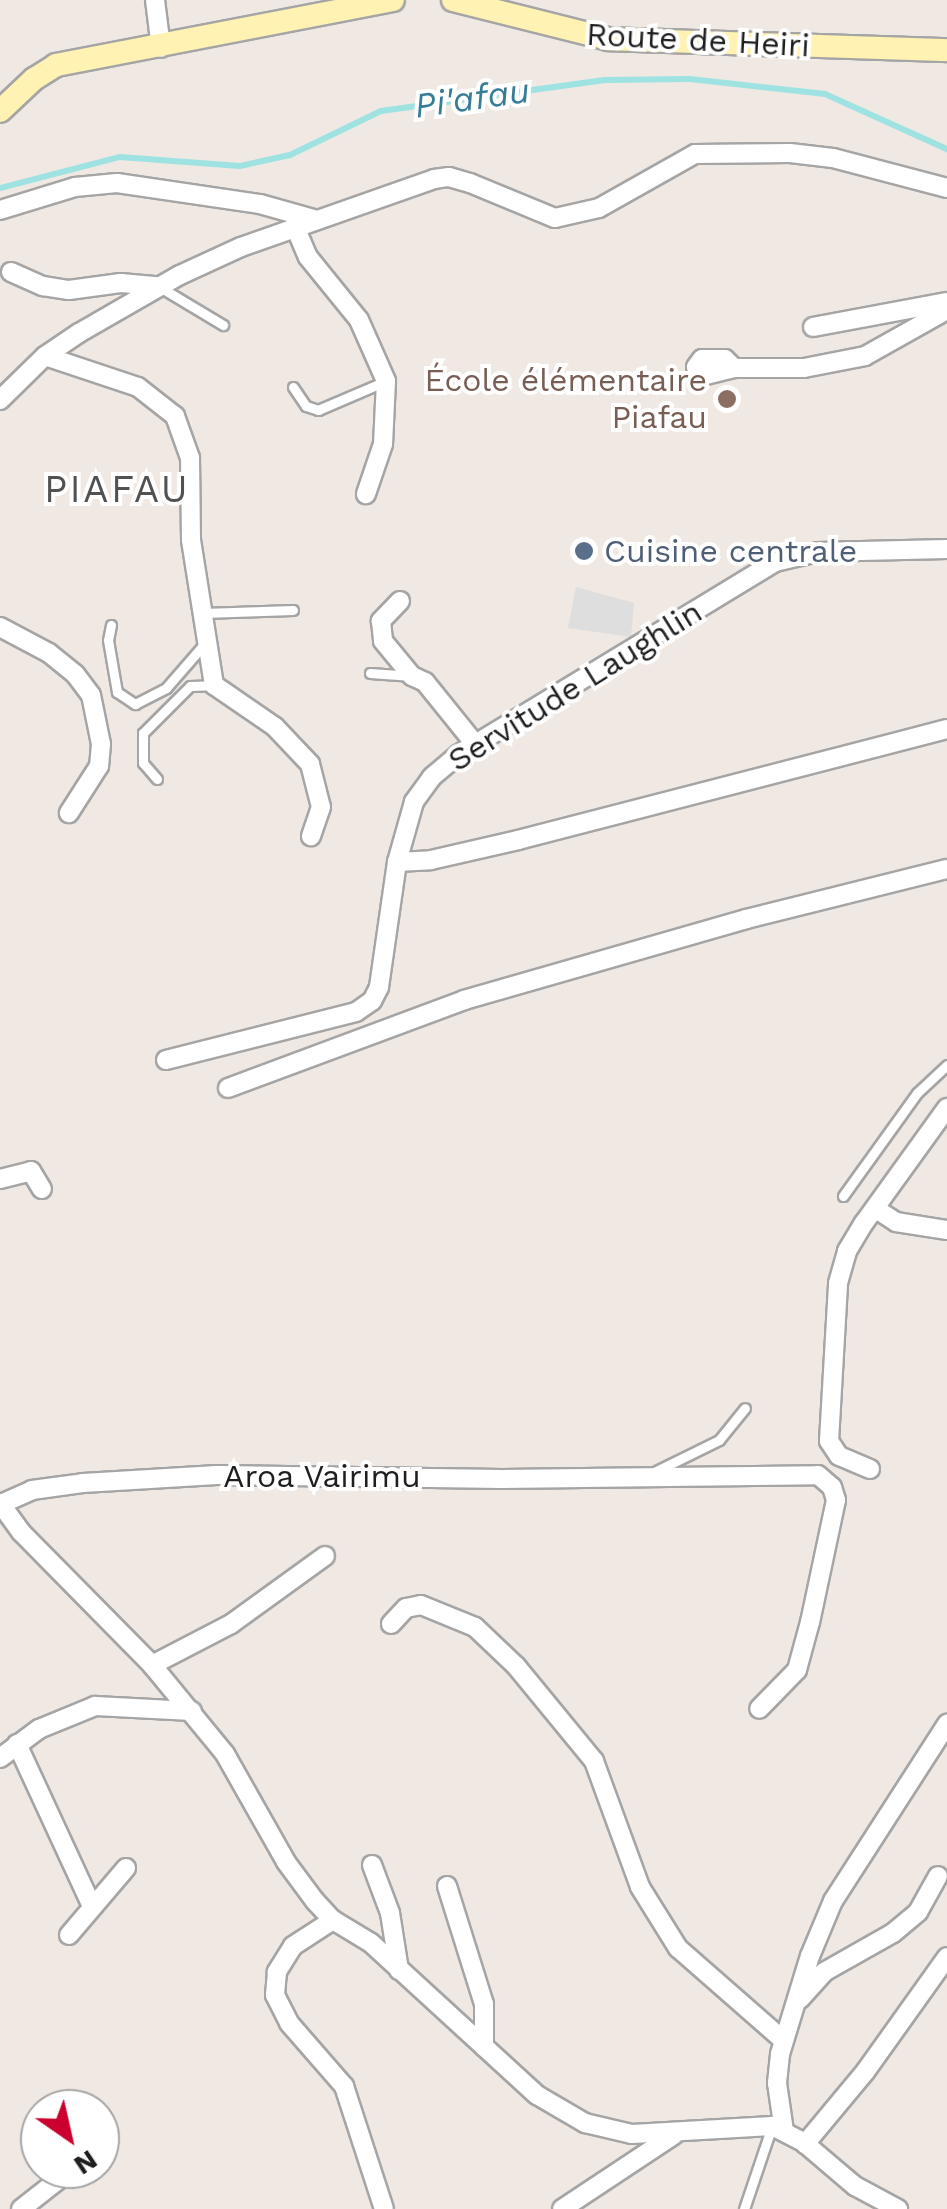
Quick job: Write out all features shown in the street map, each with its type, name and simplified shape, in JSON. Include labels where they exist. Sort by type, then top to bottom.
[{"type":"main road","points":[[0,111],[34,78],[56,66],[393,0]]},
{"type":"main road","name":"Route de Heiri","points":[[461,1],[608,40],[947,50]]},
{"type":"street","points":[[154,2],[162,48]]},
{"type":"street","points":[[0,400],[45,356],[158,286],[240,247],[450,176],[556,218],[599,208],[695,154],[833,158],[947,188]]},
{"type":"street","points":[[0,210],[74,188],[117,183],[260,204],[318,220]]},
{"type":"street","points":[[296,229],[308,257],[358,320],[386,381],[383,444],[366,494]]},
{"type":"street","points":[[11,272],[43,286],[69,290],[120,283],[158,286]]},
{"type":"street","points":[[813,328],[947,306]]},
{"type":"street","points":[[734,368],[804,368],[865,356],[947,306]]},
{"type":"street","points":[[45,356],[138,387],[176,416],[190,458],[191,540],[214,686],[275,726],[310,764],[320,807],[311,836]]},
{"type":"street","name":"Servitude Laughlin","points":[[166,1060],[356,1012],[372,1001],[380,987],[397,862],[414,802],[432,776],[475,744],[775,562],[818,552],[947,549]]},
{"type":"street","points":[[400,601],[388,611],[379,630],[389,651],[412,676],[426,682],[475,744]]},
{"type":"street","points":[[0,627],[49,653],[75,674],[91,695],[101,744],[99,766],[69,813]]},
{"type":"street","points":[[397,862],[431,860],[518,840],[947,729]]},
{"type":"street","points":[[228,1088],[464,1000],[746,919],[947,869]]},
{"type":"street","points":[[870,1469],[839,1456],[829,1441],[838,1283],[847,1251],[947,1108]]},
{"type":"street","points":[[0,1179],[31,1171],[42,1189]]},
{"type":"street","points":[[876,1209],[896,1222],[947,1230]]},
{"type":"street","name":"Aroa Vairimu","points":[[0,1503],[32,1490],[217,1475],[502,1479],[818,1475],[832,1487],[836,1500],[834,1522],[797,1670],[759,1708]]},
{"type":"street","points":[[0,1503],[21,1532],[152,1664],[192,1711],[225,1754],[300,1882],[334,1920],[371,1943],[484,2048],[568,2116],[607,2130],[675,2134],[778,2128],[805,2144],[854,2186],[898,2209]]},
{"type":"street","points":[[152,1664],[231,1624],[325,1556]]},
{"type":"street","points":[[391,1624],[406,1608],[421,1605],[474,1627],[516,1666],[594,1761],[640,1887],[678,1948],[783,2040]]},
{"type":"street","points":[[0,1758],[64,1716],[95,1706],[192,1711]]},
{"type":"street","points":[[778,2128],[777,2084],[788,2018],[834,1901],[947,1724]]},
{"type":"street","points":[[17,1744],[92,1906]]},
{"type":"street","points":[[372,1865],[390,1912],[399,1970]]},
{"type":"street","points":[[69,1935],[126,1868]]},
{"type":"street","points":[[788,2018],[810,1985],[824,1972],[894,1933],[918,1912],[938,1876]]},
{"type":"street","points":[[447,1886],[484,2004],[484,2048]]},
{"type":"street","points":[[334,1920],[293,1946],[277,1972],[276,1995],[288,2023],[344,2086],[384,2209]]},
{"type":"street","points":[[805,2144],[865,2072],[947,1957]]},
{"type":"street","points":[[562,2209],[675,2134]]},
{"type":"street","points":[[21,2209],[46,2189]]},
{"type":"lane","points":[[158,286],[222,325]]},
{"type":"lane","points":[[292,387],[306,406],[318,410],[386,381]]},
{"type":"lane","points":[[203,612],[293,610]]},
{"type":"lane","points":[[111,625],[108,640],[117,692],[134,704],[166,688],[206,642]]},
{"type":"lane","points":[[370,672],[412,676]]},
{"type":"lane","points":[[156,778],[144,763],[143,732],[190,686],[214,686]]},
{"type":"lane","points":[[842,1196],[917,1093],[947,1066]]},
{"type":"lane","name":"Aroa Vairimu","points":[[647,1475],[719,1440],[745,1408]]},
{"type":"lane","points":[[744,2209],[778,2128]]},
{"type":"shaded area","points":[[576,587],[634,603],[631,637],[568,628]]},
{"type":"waterway","name":"Pi'afau","points":[[0,188],[120,157],[240,166],[290,155],[381,111],[605,80],[690,79],[825,94],[947,149]]},
{"type":"place","name":"École élémentaire Piafau","points":[[727,399]]},
{"type":"place","name":"Cuisine centrale","points":[[584,551]]},
{"type":"district","name":"PIAFAU","points":[[117,490]]}]
